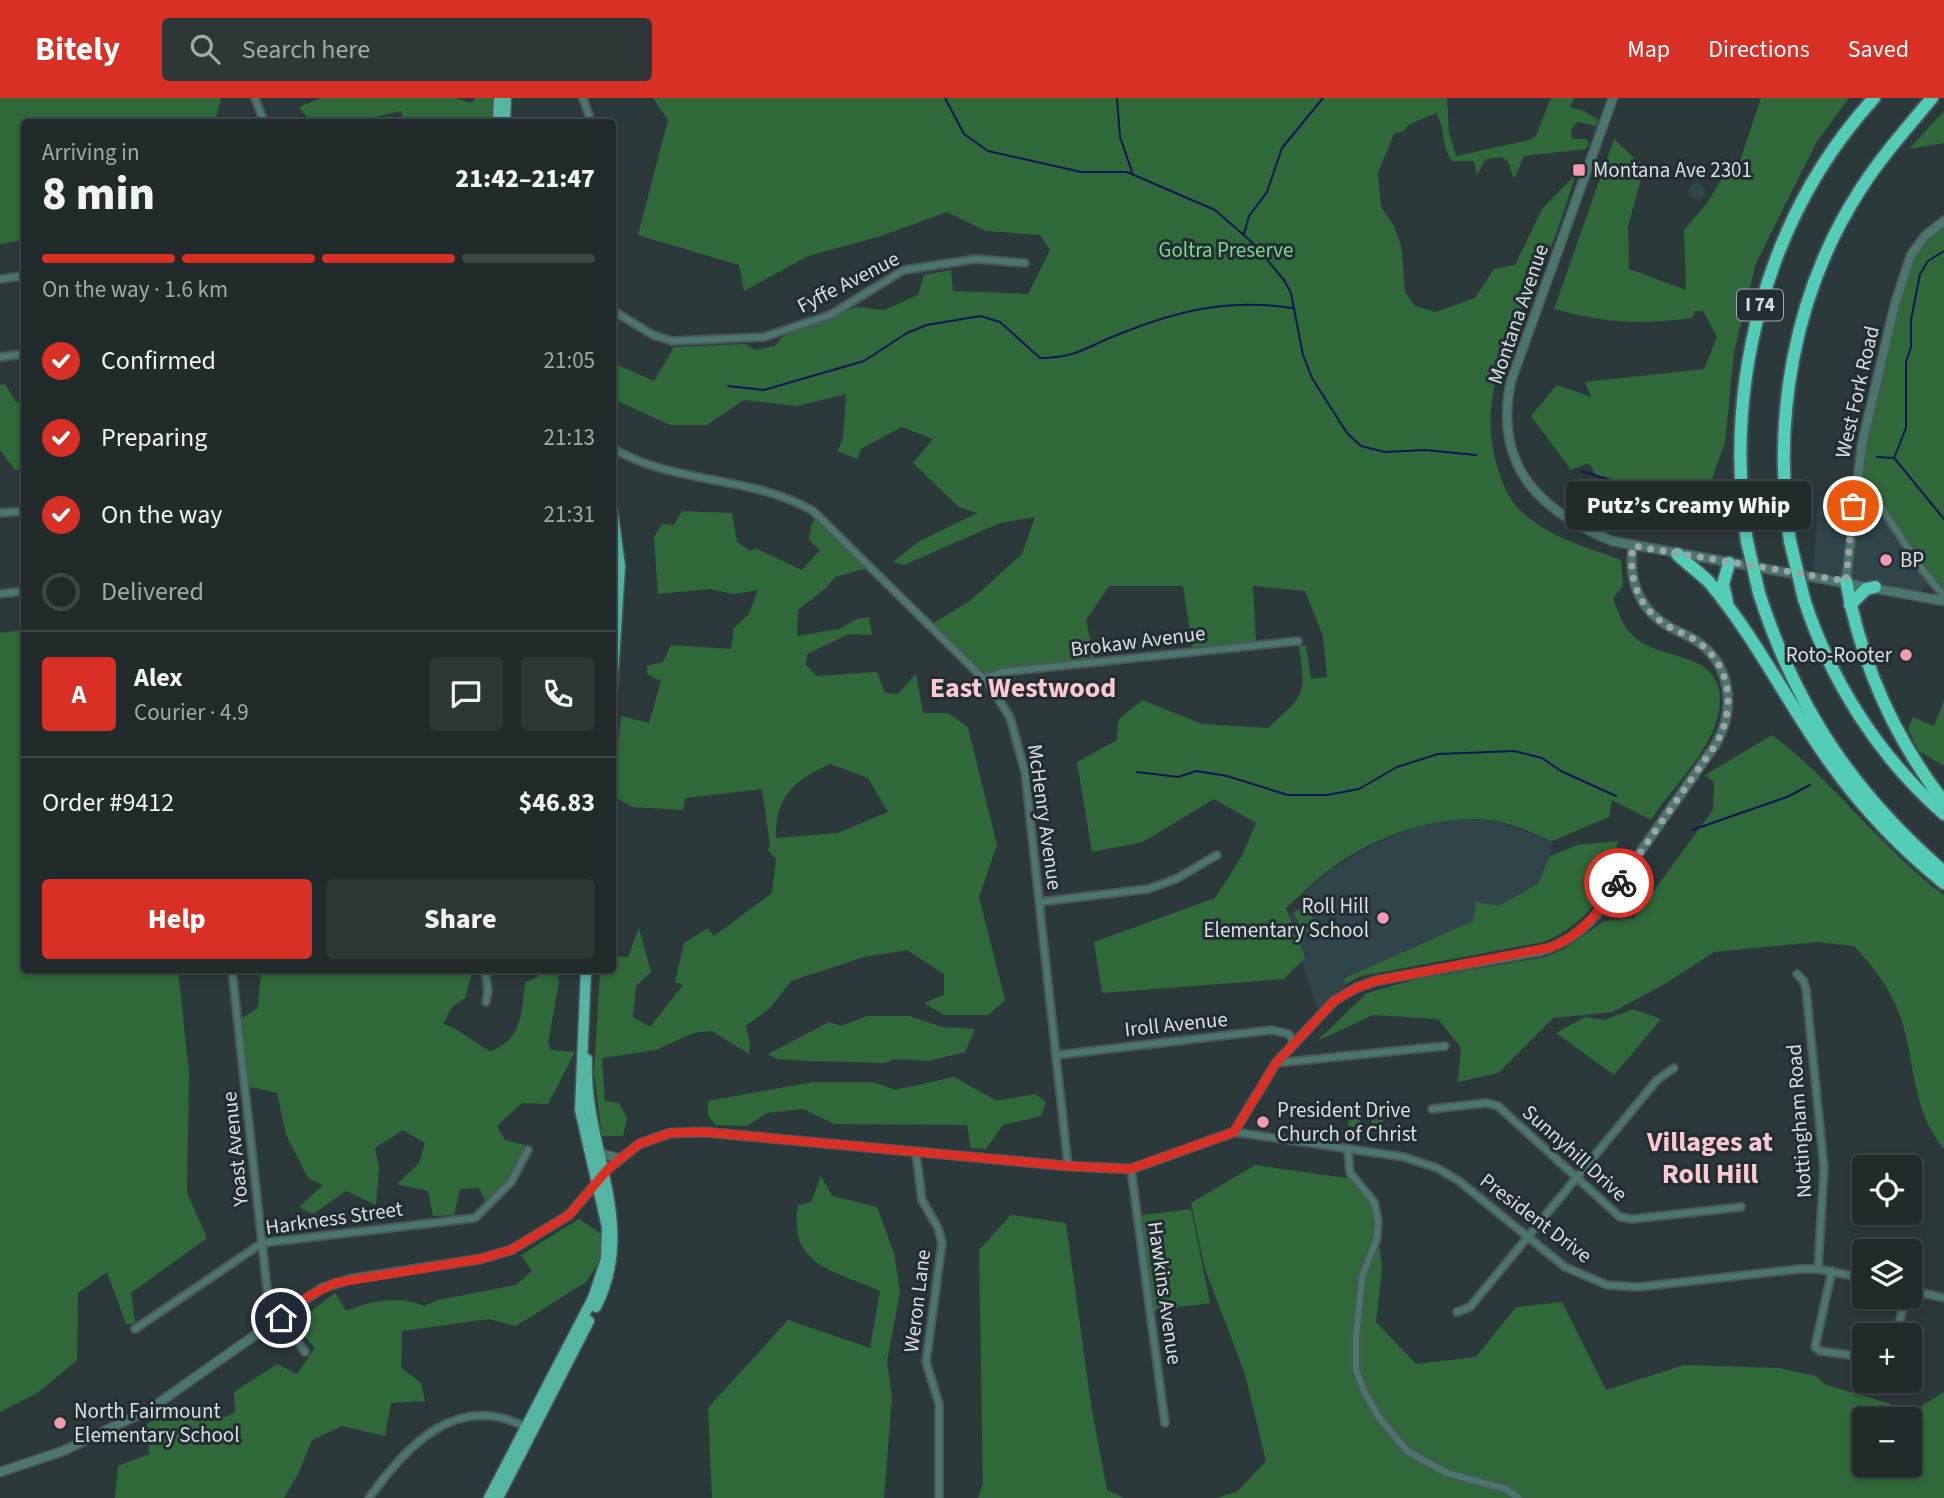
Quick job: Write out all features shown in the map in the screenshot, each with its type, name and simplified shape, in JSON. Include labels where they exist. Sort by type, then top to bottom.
[{"type":"highway","name":"I 74","points":[[1874,98],[1839,143],[1795,216],[1756,315],[1745,377],[1739,438],[1747,541],[1759,593],[1794,685],[1839,761],[1880,811],[1944,872]]},
{"type":"highway","name":"I 74","points":[[1932,98],[1859,191],[1827,251],[1808,303],[1790,374],[1783,420],[1783,477],[1790,541],[1804,599],[1828,659],[1861,719],[1894,762],[1944,814]]},
{"type":"highway","points":[[1677,554],[1707,580],[1730,609],[1811,736],[1854,795],[1882,828],[1944,883]]},
{"type":"highway","points":[[1729,563],[1723,584],[1730,609]]},
{"type":"highway","points":[[1846,581],[1863,651],[1883,704],[1915,762],[1944,802]]},
{"type":"highway","points":[[1850,605],[1866,589],[1874,587]]},
{"type":"main road","points":[[498,119],[499,98]]},
{"type":"main road","points":[[505,119],[506,98]]},
{"type":"main road","points":[[616,536],[620,566],[616,628]]},
{"type":"main road","points":[[586,973],[580,1110],[601,1179]]},
{"type":"main road","points":[[498,1498],[528,1429],[600,1283],[606,1259],[607,1227],[586,1088],[593,973]]},
{"type":"main road","points":[[489,1498],[528,1429]]},
{"type":"street","points":[[255,98],[263,119]]},
{"type":"street","points":[[583,98],[591,119]]},
{"type":"street","name":"Montana Avenue","points":[[1613,98],[1522,345],[1508,395],[1506,419],[1513,454],[1534,492],[1564,519],[1612,541],[1944,598]]},
{"type":"street","name":"West Fork Road","points":[[1944,221],[1925,236],[1907,265],[1865,431],[1855,482],[1870,490],[1944,598]]},
{"type":"street","name":"Fyffe Avenue","points":[[616,312],[653,335],[672,341],[773,336],[830,315],[904,270],[976,259],[1025,263]]},
{"type":"street","points":[[0,279],[21,276]]},
{"type":"street","points":[[0,357],[21,354]]},
{"type":"street","name":"McHenry Avenue","points":[[616,450],[653,467],[780,495],[813,511],[983,678],[1010,717],[1022,755],[1068,1166]]},
{"type":"street","points":[[1846,581],[1855,482]]},
{"type":"street","points":[[0,513],[21,511]]},
{"type":"street","points":[[0,1472],[63,1451],[150,1409],[309,1296],[335,1283],[480,1259],[511,1250],[569,1215],[619,1158],[651,1139],[682,1132],[1068,1166],[1130,1169],[1234,1132],[1276,1063],[1334,1001],[1367,984],[1542,951],[1573,937],[1596,915],[1716,744],[1728,712],[1724,675],[1705,648],[1661,622],[1647,609],[1633,580],[1633,546]]},
{"type":"street","points":[[0,594],[21,591]]},
{"type":"street","name":"Brokaw Avenue","points":[[983,678],[1024,670],[1298,641]]},
{"type":"street","points":[[1039,902],[1147,889],[1176,879],[1217,855]]},
{"type":"street","name":"Yoast Avenue","points":[[232,973],[271,1325]]},
{"type":"street","points":[[485,973],[488,990],[486,1002]]},
{"type":"street","name":"Nottingham Road","points":[[1797,974],[1806,989],[1823,1148],[1818,1269]]},
{"type":"street","name":"Iroll Avenue","points":[[1057,1055],[1272,1030],[1289,1034],[1294,1042]]},
{"type":"street","points":[[1276,1063],[1445,1045]]},
{"type":"street","points":[[1457,1312],[1470,1307],[1657,1080],[1674,1068]]},
{"type":"street","name":"Sunnyhill Drive","points":[[1432,1110],[1486,1103],[1498,1106],[1614,1214],[1626,1219],[1741,1207]]},
{"type":"street","name":"President Drive","points":[[1234,1132],[1404,1157],[1437,1168],[1459,1181],[1526,1238],[1575,1273],[1607,1285],[1638,1287],[1818,1269],[1852,1275]]},
{"type":"street","name":"Harkness Street","points":[[135,1329],[262,1243],[475,1218],[511,1182],[528,1150]]},
{"type":"street","points":[[1348,1150],[1350,1173],[1374,1202],[1378,1221],[1377,1238],[1362,1277],[1356,1338],[1356,1370],[1364,1391],[1392,1437],[1407,1451],[1447,1473],[1506,1489],[1518,1498]]},
{"type":"street","points":[[597,1153],[619,1158]]},
{"type":"street","name":"Weron Lane","points":[[916,1153],[922,1200],[938,1228],[942,1243],[926,1362],[939,1404],[939,1498]]},
{"type":"street","name":"Hawkins Avenue","points":[[1130,1169],[1165,1423]]},
{"type":"street","points":[[1832,1271],[1815,1347],[1820,1352],[1852,1356]]},
{"type":"street","points":[[1922,1293],[1944,1298]]},
{"type":"street","points":[[281,1318],[305,1352]]},
{"type":"street","points":[[369,1498],[391,1468],[443,1424],[461,1417],[484,1415],[508,1419],[528,1429]]},
{"type":"shaded area","points":[[1697,183],[1703,185],[1703,197],[1697,199],[1691,197],[1689,191],[1691,185]]},
{"type":"shaded area","points":[[1863,483],[1932,582],[1917,594],[1812,576],[1819,497],[1853,499]]},
{"type":"shaded area","name":"Roll Hill Elementary School","points":[[1462,819],[1497,821],[1552,841],[1549,861],[1538,884],[1474,921],[1345,978],[1344,994],[1320,1016],[1287,916],[1311,904],[1304,893],[1331,869],[1370,846],[1421,825]]},
{"type":"green space","points":[[0,98],[221,98],[216,119],[21,119],[21,240],[0,244]]},
{"type":"green space","points":[[321,98],[456,98],[471,103],[476,98],[494,98],[492,119],[403,119],[401,111],[365,119],[309,119],[299,107]]},
{"type":"green space","name":"Goltra Preserve","points":[[653,98],[1447,98],[1449,132],[1456,156],[1529,140],[1536,136],[1551,98],[1574,98],[1570,107],[1584,111],[1598,120],[1596,126],[1577,122],[1571,130],[1572,139],[1586,139],[1589,144],[1586,149],[1524,156],[1514,179],[1508,162],[1501,157],[1486,159],[1477,175],[1474,161],[1452,161],[1446,150],[1436,113],[1408,125],[1404,131],[1394,134],[1378,173],[1381,207],[1394,226],[1402,249],[1405,292],[1415,306],[1435,312],[1475,298],[1494,269],[1515,265],[1542,209],[1576,174],[1552,244],[1513,331],[1495,384],[1491,438],[1497,466],[1509,496],[1532,521],[1569,541],[1621,560],[1623,586],[1613,598],[1632,635],[1648,646],[1696,663],[1714,678],[1720,696],[1719,708],[1715,726],[1704,748],[1651,820],[1612,800],[1609,817],[1552,841],[1518,827],[1476,819],[1454,820],[1409,829],[1367,846],[1330,869],[1286,908],[1305,958],[1284,979],[1102,993],[1094,942],[1215,898],[1242,856],[1256,823],[1214,799],[1143,842],[1092,852],[1077,762],[1117,740],[1118,720],[1142,700],[1202,724],[1268,728],[1290,708],[1300,693],[1302,675],[1299,646],[1306,645],[1311,679],[1327,677],[1323,636],[1305,591],[1253,586],[1256,644],[1193,650],[1183,586],[1109,586],[1086,620],[1095,663],[1003,672],[983,679],[930,625],[970,601],[1022,554],[1035,517],[1000,523],[904,565],[893,562],[918,542],[977,513],[959,507],[913,463],[933,439],[902,427],[861,449],[857,459],[837,451],[843,439],[846,394],[797,406],[744,400],[707,425],[670,425],[616,400],[616,364],[654,381],[674,347],[745,344],[756,350],[775,346],[782,337],[856,307],[884,310],[918,295],[924,275],[951,270],[953,291],[1028,294],[1050,250],[1040,235],[986,231],[947,212],[881,236],[808,256],[744,291],[739,265],[638,235],[668,120]]},
{"type":"green space","points":[[1761,98],[1849,98],[1816,143],[1756,263],[1734,352],[1725,442],[1698,518],[1657,524],[1645,485],[1597,477],[1589,463],[1571,470],[1531,416],[1557,385],[1591,397],[1585,382],[1704,369],[1717,337],[1703,311],[1695,311],[1692,318],[1638,322],[1606,320],[1554,309],[1614,139],[1644,167],[1628,227],[1629,269],[1686,290],[1684,230],[1708,202],[1722,178],[1738,167]]},
{"type":"green space","points":[[1944,111],[1944,143],[1909,149]]},
{"type":"green space","points":[[1944,221],[1944,596],[1870,490],[1855,482],[1862,444],[1911,255]]},
{"type":"green space","points":[[5,384],[16,402],[21,401],[21,469],[15,470],[0,450],[0,385]]},
{"type":"green space","points":[[682,511],[732,513],[737,542],[750,551],[755,548],[802,570],[820,550],[809,540],[812,523],[819,515],[871,567],[835,577],[826,588],[798,610],[797,636],[839,629],[857,619],[869,617],[872,635],[849,634],[807,654],[806,665],[816,676],[877,672],[885,693],[898,694],[916,674],[923,713],[948,713],[968,727],[997,845],[979,897],[1005,1000],[988,1015],[944,1015],[924,1003],[944,995],[944,974],[907,950],[864,957],[791,981],[770,1008],[746,1026],[750,1043],[749,1054],[712,1031],[693,1033],[656,1050],[602,1058],[605,1101],[619,1103],[627,1118],[623,1136],[602,1136],[594,1073],[600,973],[616,973],[616,956],[628,957],[639,928],[651,972],[636,986],[633,1017],[650,1027],[683,985],[675,982],[684,943],[708,928],[714,936],[772,893],[776,859],[768,850],[770,845],[762,789],[685,798],[683,810],[632,807],[616,798],[621,716],[649,723],[661,681],[647,674],[647,666],[663,662],[671,645],[731,649],[734,628],[749,614],[758,590],[734,594],[710,589],[658,594],[654,537],[662,524],[674,525]],"holes":[[[830,764],[868,778],[888,812],[838,833],[776,838],[779,811],[789,792],[806,777]]]},
{"type":"green space","points":[[21,630],[21,973],[178,973],[189,1072],[187,1193],[207,1238],[131,1293],[135,1323],[126,1324],[107,1272],[78,1293],[77,1360],[39,1392],[0,1412],[0,633]]},
{"type":"green space","points":[[1944,700],[1944,766],[1919,751],[1908,729],[1913,717],[1934,726]]},
{"type":"green space","points":[[1772,735],[1816,773],[1899,857],[1944,895],[1944,1149],[1933,1134],[1919,1100],[1904,1030],[1895,1004],[1880,977],[1854,946],[1817,942],[1714,952],[1668,982],[1613,1012],[1553,1018],[1498,1073],[1458,1082],[1461,1048],[1438,1019],[1373,1015],[1317,1041],[1367,993],[1417,979],[1545,957],[1564,949],[1604,921],[1634,918],[1713,810],[1714,782],[1705,775]]},
{"type":"green space","points":[[1618,841],[1609,875],[1595,902],[1575,924],[1544,942],[1361,976],[1344,985],[1345,978],[1473,921],[1476,902],[1499,906],[1538,884],[1550,856],[1577,845]]},
{"type":"green space","points":[[1307,906],[1317,928],[1304,934],[1294,912]]},
{"type":"green space","points":[[261,973],[472,973],[465,998],[452,1007],[443,1024],[456,1029],[490,1051],[509,1040],[514,1032],[521,1014],[525,982],[538,977],[537,973],[558,973],[559,982],[548,1043],[551,1050],[575,1052],[548,1104],[522,1103],[497,1126],[505,1140],[525,1145],[528,1150],[511,1182],[489,1208],[479,1188],[460,1189],[454,1215],[433,1216],[428,1191],[397,1184],[419,1163],[425,1143],[403,1130],[375,1148],[379,1168],[376,1205],[346,1191],[313,1214],[299,1207],[323,1185],[308,1178],[286,1135],[277,1093],[246,1086],[238,1021],[258,1008]]},
{"type":"green space","points":[[1633,1009],[1661,1019],[1614,1075],[1556,1033],[1585,1017],[1605,1020]]},
{"type":"green space","points":[[867,1016],[909,1016],[942,1027],[975,1029],[965,1052],[928,1061],[808,1061],[777,1059],[768,1054],[829,1022],[841,1026]]},
{"type":"green space","points":[[954,1077],[997,1101],[1035,1094],[1046,1102],[1041,1116],[1003,1125],[986,1149],[971,1148],[967,1125],[834,1124],[803,1109],[767,1113],[747,1126],[716,1125],[708,1116],[708,1101],[813,1082],[873,1082],[895,1090]]},
{"type":"green space","points":[[1351,1108],[1362,1110],[1359,1128],[1348,1126]]},
{"type":"green space","points":[[1373,1111],[1384,1113],[1382,1131],[1371,1129]]},
{"type":"green space","points":[[1255,1165],[1353,1179],[1374,1202],[1382,1269],[1376,1322],[1416,1364],[1476,1357],[1516,1307],[1562,1302],[1606,1390],[1684,1365],[1779,1368],[1816,1376],[1824,1384],[1901,1407],[1852,1407],[1852,1477],[1922,1477],[1920,1407],[1944,1392],[1944,1498],[1216,1498],[1237,1492],[1266,1461],[1245,1374],[1205,1269],[1191,1203]]},
{"type":"green space","points":[[821,1176],[832,1196],[877,1207],[894,1253],[900,1292],[887,1361],[892,1397],[884,1498],[712,1498],[708,1408],[788,1320],[870,1348],[880,1291],[818,1263],[800,1241],[797,1225],[798,1205],[811,1202]]},
{"type":"green space","points":[[1191,1209],[1210,1303],[1150,1311],[1137,1216]]},
{"type":"green space","points":[[1011,1215],[1066,1223],[1091,1405],[1107,1490],[1124,1498],[978,1498],[983,1484],[979,1250]]},
{"type":"green space","points":[[579,1219],[600,1233],[603,1257],[586,1282],[516,1326],[489,1319],[402,1331],[401,1368],[421,1383],[425,1401],[391,1403],[385,1436],[342,1426],[312,1440],[299,1472],[284,1498],[115,1498],[118,1466],[149,1454],[147,1424],[175,1407],[226,1417],[235,1412],[234,1392],[277,1364],[297,1374],[315,1348],[294,1324],[335,1293],[346,1311],[366,1304],[395,1300],[424,1306],[438,1300],[516,1285],[532,1271],[521,1255]]},
{"type":"waterway","points":[[945,98],[964,134],[988,151],[1081,172],[1127,172],[1215,210],[1254,244],[1284,280],[1291,293],[1303,355],[1312,378],[1347,433],[1361,446],[1385,452],[1425,450],[1476,455]]},
{"type":"waterway","points":[[1117,98],[1120,137],[1132,172]]},
{"type":"waterway","points":[[1244,234],[1249,216],[1267,192],[1282,148],[1323,98]]},
{"type":"waterway","points":[[1894,458],[1906,428],[1906,362],[1911,347],[1911,320],[1920,274],[1928,261],[1944,251]]},
{"type":"waterway","points":[[728,386],[764,390],[864,361],[907,333],[927,325],[980,316],[1000,322],[1040,358],[1052,358],[1072,354],[1181,313],[1246,305],[1292,308]]},
{"type":"waterway","points":[[1877,457],[1893,458]]},
{"type":"waterway","points":[[1895,459],[1944,519]]},
{"type":"waterway","points":[[1582,471],[1620,482],[1658,488],[1696,488],[1735,483]]},
{"type":"waterway","points":[[1137,772],[1178,777],[1196,771],[1227,776],[1288,795],[1327,795],[1359,789],[1397,767],[1438,754],[1514,751],[1542,758],[1561,771],[1616,796]]},
{"type":"waterway","points":[[1692,830],[1787,797],[1810,785]]},
{"type":"way so far","points":[[1619,883],[1716,744],[1726,723],[1729,700],[1724,675],[1713,656],[1695,640],[1653,616],[1642,601],[1633,580],[1633,546],[1846,581],[1853,506]]},
{"type":"place","name":"Montana Ave 2301","points":[[1579,170]]},
{"type":"place","name":"Putz’s Creamy Whip","points":[[1853,506]]},
{"type":"place","name":"BP","points":[[1886,560]]},
{"type":"place","name":"Roto-Rooter","points":[[1906,655]]},
{"type":"place","name":"Roll Hill Elementary School","points":[[1383,918]]},
{"type":"place","name":"President Drive Church of Christ","points":[[1263,1122]]},
{"type":"place","name":"North Fairmount Elementary School","points":[[60,1423]]},
{"type":"district","name":"East Westwood","points":[[1023,688]]},
{"type":"district","name":"Villages at Roll Hill","points":[[1710,1158]]},
{"type":"route","points":[[281,1318],[309,1296],[335,1283],[496,1256],[511,1250],[569,1215],[584,1201],[608,1169],[626,1153],[642,1143],[670,1133],[704,1132],[895,1151],[1130,1169],[1234,1132],[1276,1063],[1334,1001],[1344,995],[1375,981],[1542,951],[1563,943],[1590,922],[1619,883]]}]
